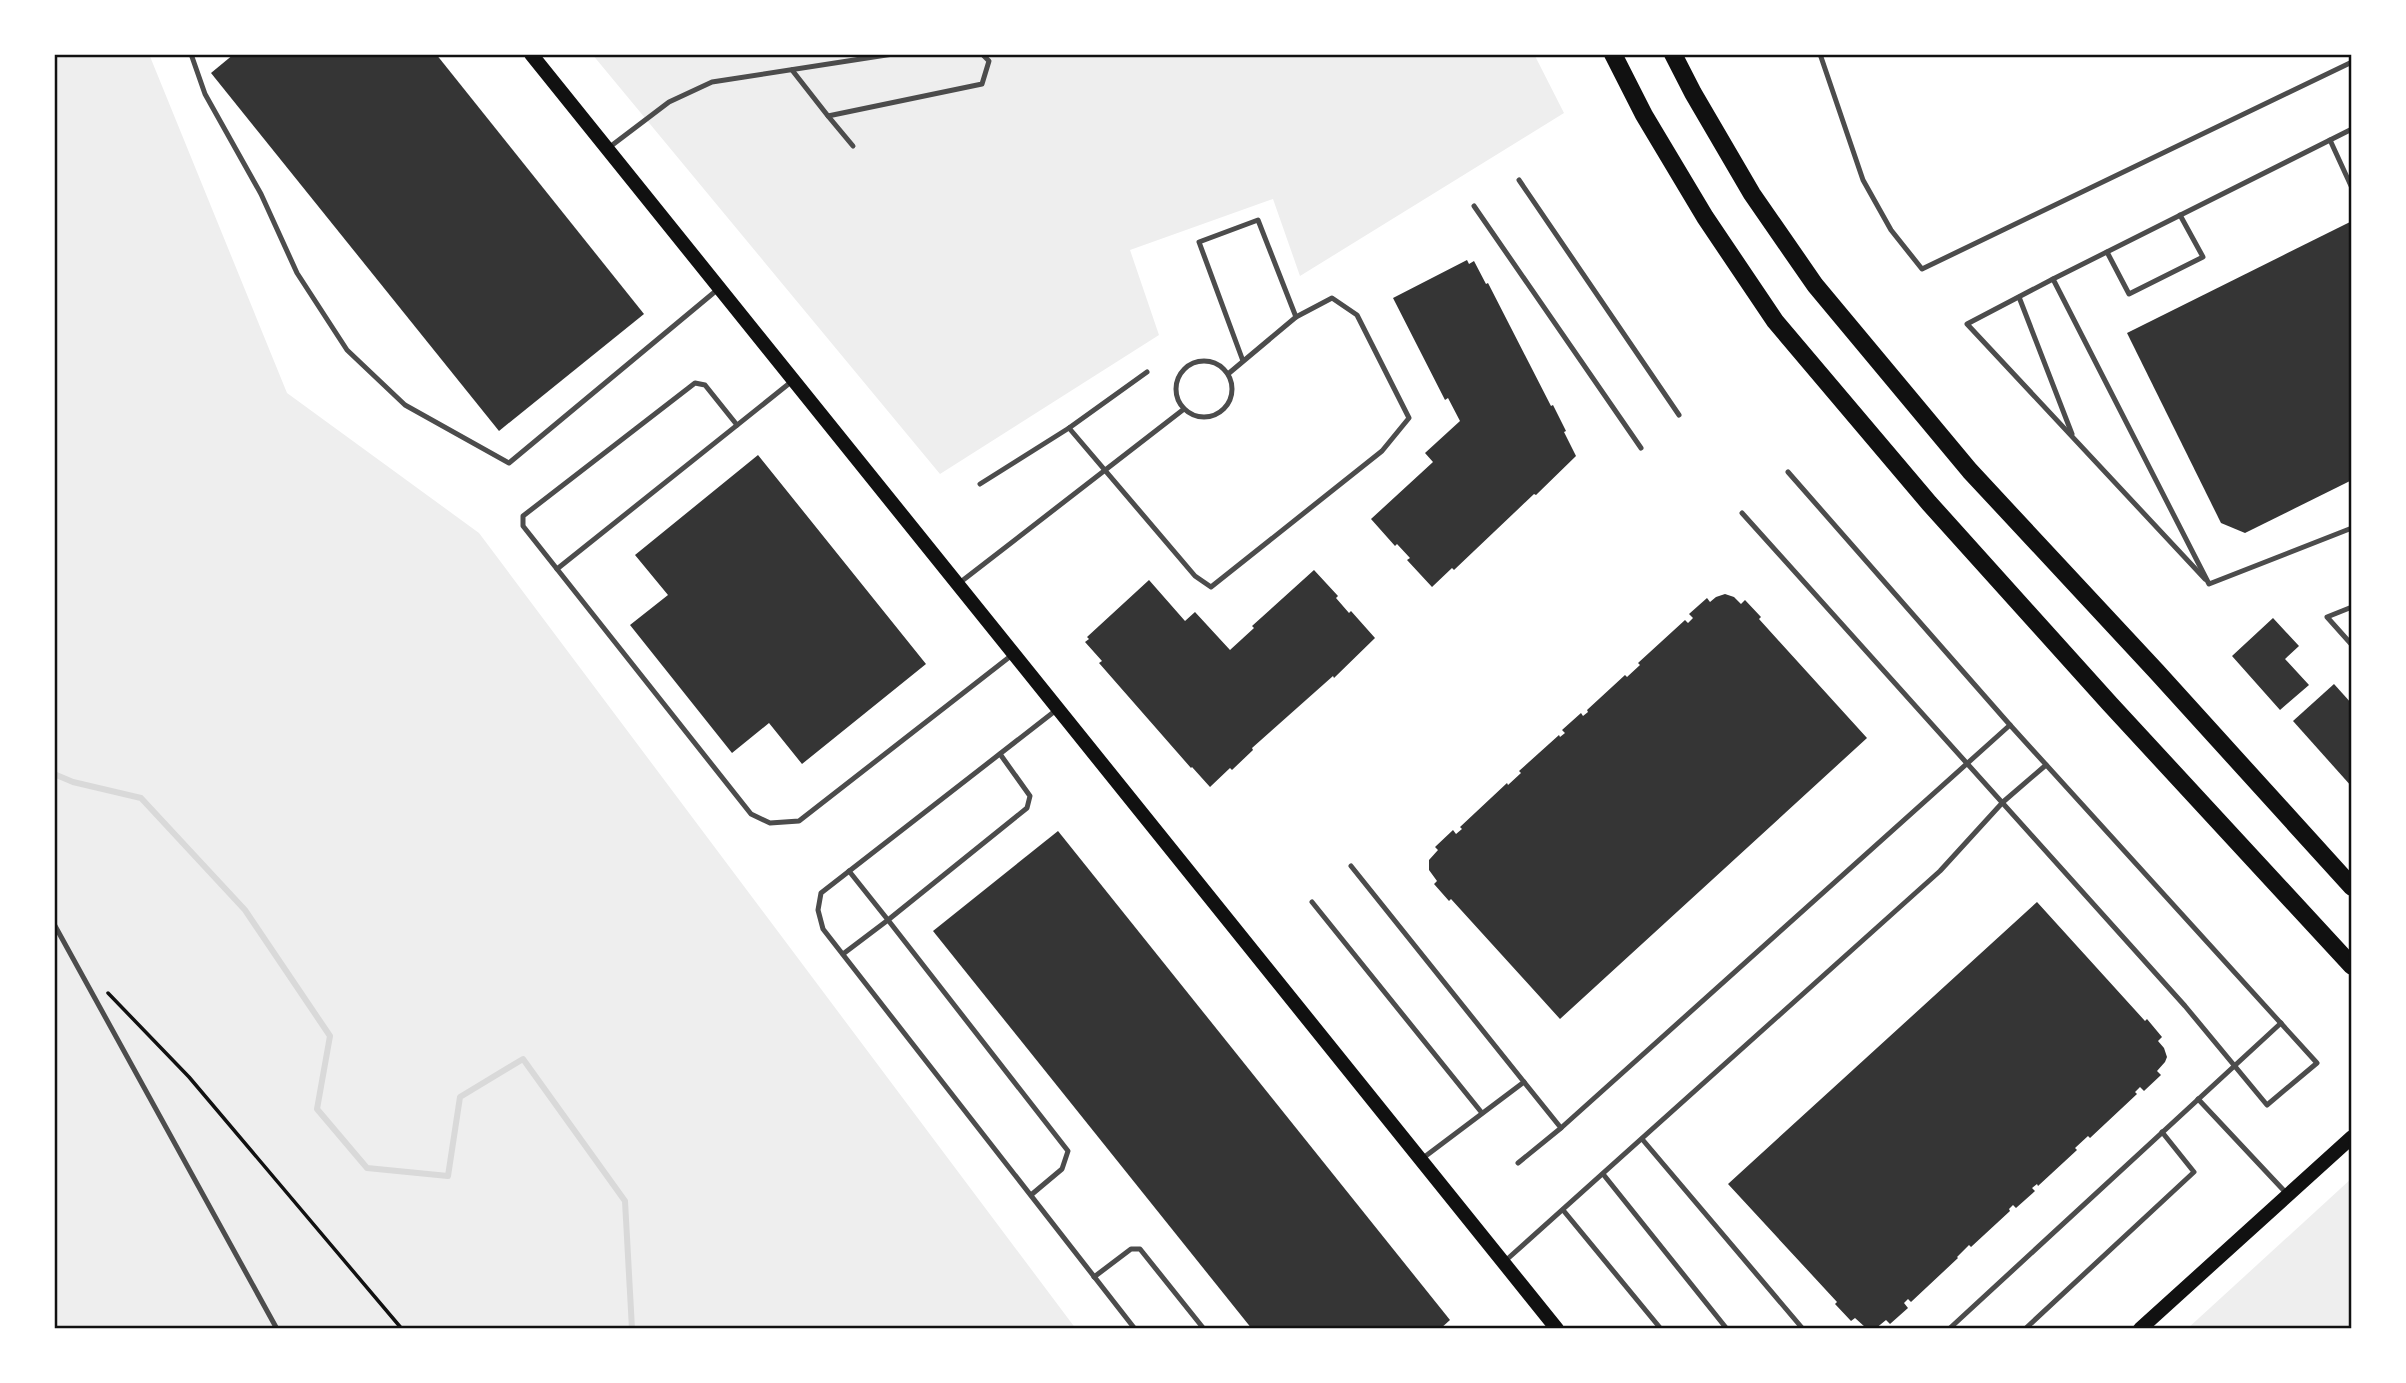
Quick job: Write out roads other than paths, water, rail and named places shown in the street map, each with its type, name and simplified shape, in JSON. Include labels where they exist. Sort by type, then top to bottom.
[{"type":"main road","points":[[531,54],[1557,1329]]},
{"type":"main road","points":[[1613,54],[1644,115],[1705,217],[1775,321],[1938,513],[2110,705],[2352,966]]},
{"type":"main road","points":[[1673,54],[1752,194],[1815,285],[1970,471],[2352,887]]},
{"type":"main road","points":[[2140,1329],[2352,1137]]},
{"type":"lane","points":[[191,54],[205,94],[261,194],[297,273],[347,350],[405,405],[509,463],[720,288]]},
{"type":"lane","points":[[607,149],[669,102],[712,82],[893,54]]},
{"type":"lane","points":[[828,116],[982,84],[989,61],[982,54]]},
{"type":"lane","points":[[1820,54],[1863,180],[1891,230],[1922,269],[2352,62]]},
{"type":"lane","points":[[792,70],[853,146]]},
{"type":"lane","points":[[2209,583],[1967,324],[2352,130]]},
{"type":"lane","points":[[2330,140],[2352,188]]},
{"type":"lane","points":[[1519,180],[1678,415]]},
{"type":"lane","points":[[1474,206],[1641,449]]},
{"type":"lane","points":[[2107,252],[2129,294],[2203,257],[2180,215]]},
{"type":"lane","points":[[1243,361],[1199,242],[1258,220],[1296,317]]},
{"type":"lane","points":[[2053,279],[2209,583]]},
{"type":"lane","points":[[2019,297],[2075,440]]},
{"type":"lane","points":[[1069,428],[1195,576],[1212,587],[1382,451],[1409,418],[1357,315],[1332,298],[1296,317],[1228,374]]},
{"type":"lane","points":[[1199,361],[1208,361],[1216,363],[1228,374],[1232,392],[1225,408],[1209,417],[1200,417],[1184,409],[1176,393],[1179,376],[1184,369],[1199,361]]},
{"type":"lane","points":[[980,484],[1069,428],[1146,372]]},
{"type":"lane","points":[[557,569],[793,380]]},
{"type":"lane","points":[[737,425],[705,385],[695,383],[523,516],[523,526],[751,814],[770,822],[799,821],[1014,654]]},
{"type":"lane","points":[[958,584],[1184,409]]},
{"type":"lane","points":[[1742,513],[2185,1006],[2267,1105],[2317,1063],[2010,725],[1788,472]]},
{"type":"lane","points":[[2209,583],[2352,528]]},
{"type":"lane","points":[[2352,607],[2327,617],[2352,645]]},
{"type":"lane","points":[[1058,709],[821,893],[818,910],[823,929],[1135,1329]]},
{"type":"lane","points":[[1518,1163],[1561,1128],[2010,725]]},
{"type":"lane","points":[[843,954],[1027,808],[1030,796],[1000,754]]},
{"type":"lane","points":[[1504,1263],[1940,871],[2003,802],[2046,765]]},
{"type":"lane","points":[[1351,866],[1561,1128]]},
{"type":"lane","points":[[849,871],[1068,1151],[1062,1169],[1031,1195]]},
{"type":"lane","points":[[1312,902],[1482,1113]]},
{"type":"lane","points":[[54,923],[277,1329]]},
{"type":"lane","points":[[1949,1329],[2281,1023]]},
{"type":"lane","points":[[1421,1160],[1524,1082]]},
{"type":"lane","points":[[2198,1099],[2288,1195]]},
{"type":"lane","points":[[2025,1329],[2194,1172],[2162,1132]]},
{"type":"lane","points":[[1642,1139],[1804,1329]]},
{"type":"lane","points":[[1603,1174],[1727,1329]]},
{"type":"lane","points":[[1563,1210],[1661,1329]]},
{"type":"lane","points":[[1094,1277],[1131,1249],[1140,1249],[1203,1329]]},
{"type":"waterway","points":[[54,774],[73,782],[141,798],[245,910],[330,1036],[317,1109],[367,1168],[448,1176],[460,1097],[523,1059],[625,1201],[632,1329]]}]
